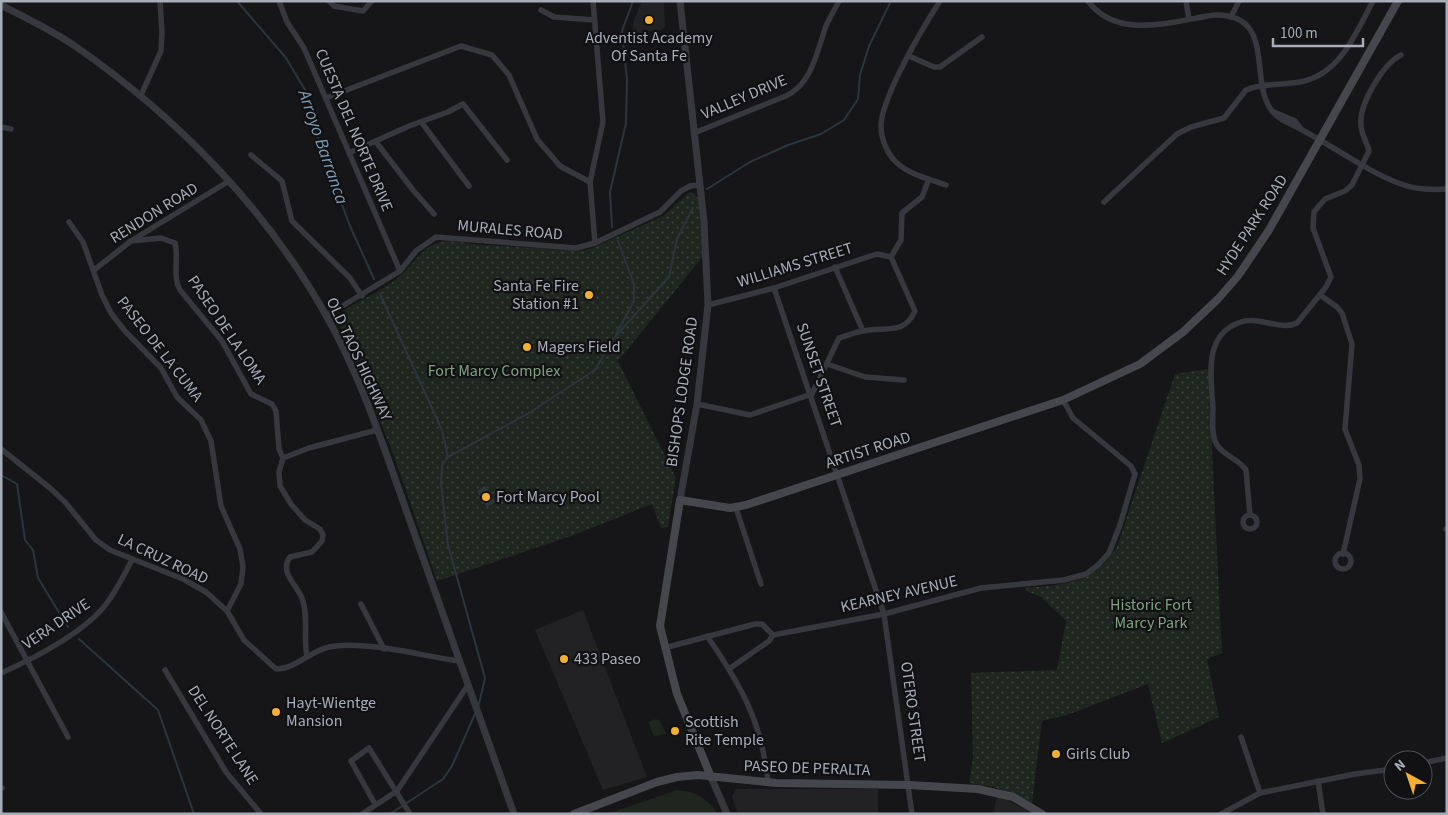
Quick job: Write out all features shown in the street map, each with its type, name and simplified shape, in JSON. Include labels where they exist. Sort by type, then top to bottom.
[{"type":"main road","name":"HYDE PARK ROAD","points":[[1064,400],[1140,364],[1183,332],[1218,299],[1238,276],[1269,230],[1398,1]]},
{"type":"main road","name":"ARTIST ROAD","points":[[680,500],[736,508],[1064,400]]},
{"type":"main road","name":"BISHOPS LODGE ROAD","points":[[680,500],[660,620],[664,648],[677,694],[712,777]]},
{"type":"main road","name":"PASEO DE PERALTA","points":[[574,814],[670,778],[698,775],[768,782],[909,785],[988,790],[1016,798],[1042,814]]},
{"type":"street","points":[[141,95],[161,51],[160,1]]},
{"type":"street","name":"CUESTA DEL NORTE DRIVE","points":[[279,1],[287,22],[304,48],[400,271]]},
{"type":"street","points":[[329,1],[334,6],[362,11],[372,1]]},
{"type":"street","points":[[593,1],[603,122],[590,182],[595,243]]},
{"type":"street","name":"BISHOPS LODGE ROAD","points":[[680,1],[699,185],[708,305],[697,404],[680,500]]},
{"type":"street","name":"VALLEY DRIVE","points":[[694,133],[786,96],[798,89],[809,74],[826,26],[839,1]]},
{"type":"street","points":[[940,1],[909,56],[883,112],[882,134],[887,150],[898,164],[907,170],[946,185]]},
{"type":"street","points":[[1088,1],[1106,19],[1124,25],[1137,26],[1214,15],[1231,17],[1244,23],[1255,38],[1265,100],[1273,112],[1295,121],[1301,129],[1407,186],[1447,189]]},
{"type":"street","points":[[1186,1],[1189,19]]},
{"type":"street","points":[[1231,17],[1239,1]]},
{"type":"street","points":[[1104,202],[1177,134],[1191,127],[1224,118],[1243,92],[1263,86],[1306,81],[1330,69],[1341,57],[1373,1]]},
{"type":"street","name":"OLD TAOS HIGHWAY","points":[[1,5],[73,45],[141,95],[203,153],[229,181],[286,254],[326,316],[378,430],[514,814]]},
{"type":"street","points":[[541,10],[554,17],[594,20]]},
{"type":"street","points":[[909,56],[934,67],[940,67],[982,37]]},
{"type":"street","points":[[326,98],[461,46],[492,55],[509,75],[537,139],[560,166],[590,182]]},
{"type":"street","points":[[1250,515],[1246,470],[1221,450],[1215,439],[1211,368],[1213,349],[1225,331],[1241,322],[1255,320],[1286,325],[1295,324],[1305,316],[1329,282],[1331,274],[1313,228],[1313,215],[1323,200],[1350,187],[1363,164],[1369,149],[1361,127],[1362,110],[1385,69],[1401,55]]},
{"type":"street","points":[[349,153],[463,104],[507,160]]},
{"type":"street","points":[[422,123],[469,186]]},
{"type":"street","points":[[1,126],[11,129]]},
{"type":"street","points":[[376,142],[434,214]]},
{"type":"street","points":[[251,155],[282,182],[292,221],[350,278],[362,296]]},
{"type":"street","points":[[697,404],[750,415],[812,394],[840,338],[862,331],[902,327],[910,320],[914,311],[891,257],[901,240],[902,213],[922,197],[930,179]]},
{"type":"street","name":"RENDON ROAD","points":[[94,270],[132,241],[229,181]]},
{"type":"street","name":"MURALES ROAD","points":[[326,316],[362,296],[400,271],[416,251],[436,238],[576,248],[595,243],[660,212],[681,191],[690,186],[699,185]]},
{"type":"street","name":"PASEO DE LA CUMA","points":[[69,222],[83,242],[102,295],[111,313],[124,330],[161,368],[177,396],[201,420],[211,441],[221,506],[240,549],[243,567],[241,584],[227,611]]},
{"type":"street","name":"PASEO DE LA LOMA","points":[[132,241],[161,238],[175,243],[178,254],[176,284],[222,342],[251,394],[272,404],[276,411],[279,449],[283,458],[279,472],[280,486],[291,504],[305,520],[320,529],[323,534],[322,541],[312,552],[290,557],[286,563],[285,571],[295,583],[303,600],[307,657]]},
{"type":"street","name":"WILLIAMS STREET","points":[[708,305],[774,288],[877,254],[891,257]]},
{"type":"street","points":[[835,267],[862,331]]},
{"type":"street","name":"SUNSET STREET","points":[[774,288],[812,394],[884,614]]},
{"type":"street","points":[[1320,295],[1337,307],[1342,314],[1352,344],[1346,429],[1360,465],[1360,479],[1343,554]]},
{"type":"street","points":[[827,364],[865,377],[904,380]]},
{"type":"street","name":"KEARNEY AVENUE","points":[[729,669],[769,641],[773,636],[884,614],[980,588],[1064,580],[1086,574],[1098,565],[1109,553],[1120,525],[1135,474],[1131,466],[1073,418],[1064,400]]},
{"type":"street","points":[[283,458],[309,448],[378,430]]},
{"type":"street","name":"LA CRUZ ROAD","points":[[1,449],[65,502],[96,540],[110,550],[132,560],[154,566],[183,579],[206,592],[227,611]]},
{"type":"street","points":[[736,508],[761,584]]},
{"type":"street","name":"VERA DRIVE","points":[[1,673],[26,661],[90,621],[103,608],[132,560]]},
{"type":"street","points":[[361,604],[384,649]]},
{"type":"street","points":[[227,611],[244,640],[276,669],[285,669],[327,647],[348,645],[460,662]]},
{"type":"street","points":[[1,612],[68,737]]},
{"type":"street","name":"OTERO STREET","points":[[884,614],[912,814]]},
{"type":"street","points":[[664,648],[755,624],[762,624],[773,636]]},
{"type":"street","points":[[707,636],[729,669],[760,732],[768,782]]},
{"type":"street","name":"DEL NORTE LANE","points":[[165,670],[226,772],[261,814]]},
{"type":"street","points":[[362,814],[375,804],[398,792],[468,685]]},
{"type":"street","points":[[1241,737],[1260,793]]},
{"type":"street","points":[[375,804],[351,761],[369,748],[409,812]]},
{"type":"street","points":[[1433,761],[1447,758]]},
{"type":"street","points":[[1221,814],[1260,793],[1383,771]]},
{"type":"street","points":[[712,777],[727,814]]},
{"type":"street","points":[[1318,781],[1323,814]]},
{"type":"shaded area","name":"Adventist Academy Of Santa Fe","points":[[642,1],[664,1],[665,26],[662,30],[646,31],[647,38],[633,39],[633,23]]},
{"type":"shaded area","points":[[583,610],[647,777],[603,790],[535,630]]},
{"type":"shaded area","points":[[736,789],[878,789],[878,814],[738,814],[732,797]]},
{"type":"shaded area","points":[[997,797],[1007,800],[1032,813],[993,814]]},
{"type":"green space","name":"Fort Marcy Complex","points":[[690,192],[695,194],[698,199],[704,255],[618,361],[676,478],[668,527],[661,528],[652,504],[574,535],[437,581],[393,453],[338,321],[340,314],[390,284],[432,245],[454,241],[470,244],[580,251],[590,249],[663,216]]},
{"type":"green space","name":"Historic Fort Marcy Park","points":[[1208,369],[1222,653],[1207,659],[1219,717],[1162,743],[1148,684],[1067,715],[1042,721],[1032,803],[994,787],[969,783],[973,758],[971,673],[1057,670],[1066,621],[1041,597],[1026,591],[1025,588],[1077,580],[1088,576],[1107,560],[1117,547],[1175,374]]},
{"type":"green space","points":[[656,719],[660,721],[666,734],[654,736],[648,722]]},
{"type":"green space","points":[[677,790],[695,794],[710,804],[718,814],[607,814]]},
{"type":"water","name":"Fort Marcy Pool","points":[[485,486],[495,502],[487,507],[477,491]]},
{"type":"waterway","name":"Arroyo Barranca","points":[[237,1],[286,58],[305,90],[322,152],[350,226],[374,279]]},
{"type":"waterway","points":[[612,227],[610,192],[626,123],[627,80],[622,31],[633,1]]},
{"type":"waterway","points":[[707,189],[750,162],[788,145],[821,134],[844,120],[858,99],[860,75],[869,46],[891,1]]},
{"type":"waterway","points":[[478,708],[485,678],[448,545],[441,483],[442,465],[448,457],[529,413],[595,370],[613,339],[669,277],[677,239],[693,208]]},
{"type":"waterway","points":[[616,334],[634,301],[634,284],[618,241]]},
{"type":"waterway","name":"Arroyo Barranca","points":[[380,294],[442,430],[448,457]]},
{"type":"waterway","points":[[1,475],[17,484],[25,540],[33,550],[38,578],[68,627]]},
{"type":"waterway","points":[[79,639],[158,710],[194,814]]},
{"type":"waterway","points":[[390,814],[443,779],[452,766],[475,714]]},
{"type":"place","name":"Adventist Academy Of Santa Fe","points":[[649,20]]},
{"type":"place","name":"Santa Fe Fire Station #1","points":[[589,295]]},
{"type":"place","name":"Magers Field","points":[[527,347]]},
{"type":"place","name":"Fort Marcy Pool","points":[[486,497]]},
{"type":"place","name":"433 Paseo","points":[[564,659]]},
{"type":"place","name":"Hayt-Wientge Mansion","points":[[276,712]]},
{"type":"place","name":"Scottish Rite Temple","points":[[675,731]]},
{"type":"place","name":"Girls Club","points":[[1056,754]]}]
